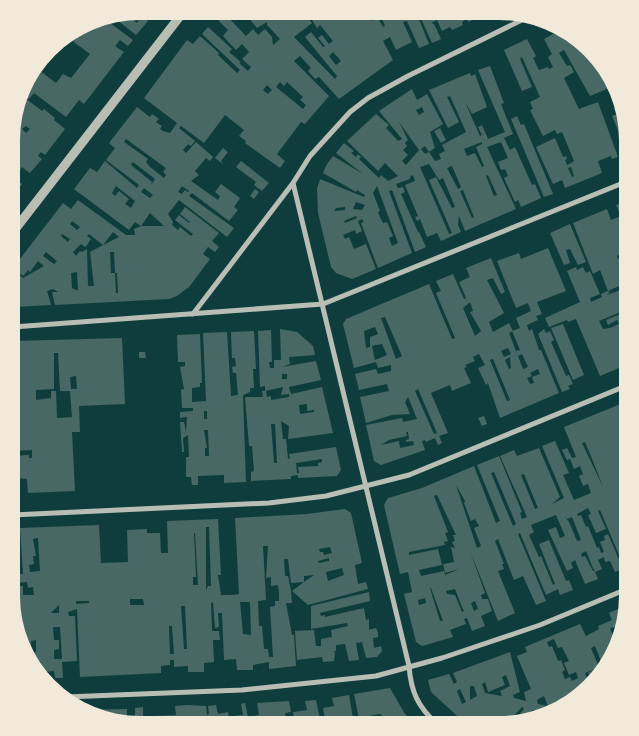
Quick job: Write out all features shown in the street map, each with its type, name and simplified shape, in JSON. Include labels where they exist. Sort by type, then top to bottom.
[{"type":"street","points":[[20,223],[177,20]]},
{"type":"street","points":[[193,314],[293,183],[310,156],[330,133],[368,98],[408,76],[518,22]]},
{"type":"street","points":[[293,183],[323,304],[364,486],[409,666],[410,686],[417,701],[430,716]]},
{"type":"street","points":[[20,326],[323,304],[619,185]]},
{"type":"street","points":[[20,515],[269,503],[326,496],[409,475],[619,389]]},
{"type":"street","points":[[75,697],[242,690],[318,684],[376,676],[442,658],[540,625],[619,593]]},
{"type":"building","points":[[134,20],[137,23],[139,20],[147,20],[148,21],[136,35],[119,22]]},
{"type":"building","points":[[218,20],[231,20],[246,36],[253,29],[258,35],[265,29],[272,37],[273,45],[280,39],[267,25],[267,22],[257,28],[250,20],[310,20],[312,23],[294,37],[335,79],[337,76],[305,37],[311,32],[323,47],[325,46],[318,38],[322,35],[329,44],[333,41],[320,25],[317,28],[312,20],[379,20],[383,27],[385,26],[382,20],[419,20],[429,44],[419,48],[407,21],[403,22],[412,42],[396,50],[390,37],[383,41],[393,60],[339,99],[319,77],[315,79],[308,71],[311,68],[300,56],[294,61],[329,96],[305,124],[301,122],[277,154],[285,161],[280,168],[245,143],[246,141],[239,136],[244,130],[225,115],[204,143],[181,126],[179,128],[195,141],[191,146],[188,144],[183,150],[186,153],[196,142],[213,157],[210,161],[206,158],[195,171],[199,175],[191,181],[218,200],[220,196],[215,192],[221,184],[240,198],[234,207],[238,210],[229,221],[192,193],[189,196],[234,228],[227,237],[179,200],[168,214],[173,222],[172,225],[178,230],[180,227],[191,236],[193,234],[175,220],[179,215],[190,222],[180,214],[185,207],[219,233],[212,241],[219,247],[215,252],[208,247],[203,254],[210,259],[189,287],[177,296],[169,299],[55,305],[52,292],[58,292],[53,289],[47,291],[51,305],[20,307],[20,276],[23,278],[44,266],[38,261],[30,272],[28,270],[23,276],[20,274],[20,259],[63,203],[71,209],[78,200],[126,235],[135,235],[134,229],[141,226],[135,222],[129,230],[74,189],[90,168],[97,172],[105,161],[137,188],[139,185],[106,160],[115,148],[109,143],[137,107],[150,117],[152,114],[159,119],[156,122],[162,126],[160,129],[170,133],[177,123],[144,98],[187,40],[193,44],[200,36],[237,73],[240,70],[202,34],[208,27],[232,49],[229,52],[248,71],[251,67],[242,59],[249,52],[242,44],[236,50],[223,36],[228,30]],"holes":[[[333,52],[341,61],[336,65],[329,56]],[[280,82],[284,86],[287,82],[303,97],[300,100],[306,105],[303,109],[276,87]],[[267,85],[272,90],[268,94],[263,90]],[[126,139],[166,168],[163,172],[166,175],[164,178],[150,167],[146,162],[148,159],[124,142]],[[133,162],[155,179],[151,185],[152,182],[131,165]],[[116,186],[135,201],[131,208],[125,204],[129,199],[119,191],[115,196],[112,193]],[[182,186],[189,191],[185,190],[182,194],[178,192]],[[144,188],[153,195],[150,198],[141,192]],[[150,213],[164,226],[141,226]],[[72,221],[80,227],[77,230],[70,224]],[[113,232],[119,237],[103,245]],[[62,234],[70,239],[68,242],[61,236]],[[89,234],[103,245],[90,252],[94,286],[88,286],[87,249],[82,252],[80,251],[76,256],[73,252],[81,244],[85,247],[87,245],[91,239],[87,236]],[[46,252],[57,261],[54,264],[43,256]],[[110,252],[114,252],[115,273],[111,273]],[[77,272],[78,290],[72,288],[71,273]],[[115,273],[117,273],[118,293],[116,293]]]},
{"type":"building","points":[[422,20],[437,20],[431,23],[434,24],[441,39],[432,43]]},
{"type":"building","points":[[437,20],[465,20],[462,22],[463,25],[452,30],[450,27],[442,31]]},
{"type":"building","points":[[111,24],[133,40],[128,46],[120,40],[115,46],[124,52],[84,104],[79,100],[66,117],[34,93],[29,99],[28,98],[41,72],[56,83],[63,74],[71,78],[90,54],[73,41],[101,26]]},
{"type":"building","points":[[554,33],[566,40],[584,55],[599,73],[608,89],[590,96],[564,50],[559,53],[567,66],[570,65],[574,72],[564,78],[579,109],[598,102],[618,157],[612,159],[611,156],[598,161],[602,173],[565,188],[562,180],[553,184],[536,147],[555,138],[563,157],[566,156],[567,165],[569,164],[574,161],[562,132],[557,134],[555,130],[543,136],[530,110],[533,109],[530,102],[540,97],[522,57],[520,59],[532,87],[522,91],[504,50],[527,39],[536,56],[533,58],[539,70],[548,67],[549,69],[553,67],[548,57],[552,54],[544,39]],"holes":[[[571,167],[574,176],[572,177],[568,168]]]},
{"type":"building","points":[[490,66],[504,103],[501,104],[513,134],[504,138],[510,150],[515,147],[532,185],[535,184],[541,198],[521,207],[518,200],[515,202],[504,178],[508,176],[505,169],[501,170],[498,162],[508,158],[501,142],[487,147],[516,209],[465,231],[459,216],[458,225],[461,232],[441,241],[437,233],[427,237],[420,219],[417,221],[415,217],[418,216],[405,185],[415,181],[413,175],[410,179],[396,184],[398,188],[403,187],[405,192],[401,194],[417,233],[419,232],[426,247],[415,252],[392,190],[389,191],[412,253],[378,268],[361,223],[364,222],[362,219],[358,221],[362,231],[356,234],[355,230],[343,235],[345,239],[349,237],[354,249],[366,244],[376,269],[352,279],[336,273],[331,267],[318,213],[317,189],[320,179],[364,197],[365,195],[357,190],[356,192],[323,173],[327,164],[333,156],[363,174],[336,153],[344,143],[354,151],[351,153],[356,157],[358,154],[361,157],[359,159],[379,178],[381,175],[388,181],[398,176],[385,163],[378,171],[347,141],[376,114],[389,125],[386,128],[398,141],[402,139],[379,111],[412,89],[417,100],[427,94],[443,124],[430,132],[435,148],[429,152],[435,161],[441,159],[439,154],[445,151],[442,145],[466,132],[450,96],[447,97],[459,122],[448,128],[429,90],[470,73],[471,76],[475,74],[487,107],[472,114],[465,102],[480,136],[482,135],[478,127],[482,125],[488,139],[505,132],[478,70]],"holes":[[[422,107],[424,112],[419,115],[416,110]],[[399,122],[419,150],[406,165],[402,161],[408,155],[403,150],[407,146],[405,143],[408,140]],[[482,142],[482,144],[476,147],[484,166],[482,167],[475,153],[467,156],[464,149]],[[425,146],[429,152],[425,154],[421,149]],[[429,164],[439,180],[443,178],[455,207],[452,208],[436,177],[429,180],[452,233],[449,234],[420,167]],[[452,166],[461,187],[458,189],[447,168]],[[488,175],[497,195],[494,196],[486,176]],[[377,186],[398,243],[392,246],[389,238],[393,236],[387,222],[383,223],[378,212],[380,211],[373,193]],[[463,190],[474,217],[472,218],[460,191]],[[356,202],[365,205],[362,210],[353,209]],[[345,207],[345,210],[334,211],[336,208]],[[356,216],[357,218],[345,223],[344,221]]]},
{"type":"building","points":[[27,100],[42,111],[44,109],[65,129],[45,155],[41,152],[38,156],[42,159],[30,173],[22,167],[20,170],[21,124]],"holes":[[[26,126],[30,129],[26,133],[22,129]]]},
{"type":"building","points":[[617,114],[619,133],[612,116]]},
{"type":"building","points":[[517,116],[521,125],[524,124],[553,194],[544,197],[511,119]]},
{"type":"building","points":[[440,128],[446,140],[441,143],[434,131]]},
{"type":"building","points":[[223,148],[228,152],[221,161],[223,164],[215,158]]},
{"type":"building","points":[[241,161],[269,183],[262,191],[254,185],[256,182],[236,167]]},
{"type":"building","points":[[255,189],[259,192],[254,199],[250,196]]},
{"type":"building","points":[[607,209],[611,220],[619,217],[619,255],[617,256],[619,260],[619,286],[608,291],[600,270],[593,274],[573,223]]},
{"type":"building","points":[[570,224],[586,262],[578,265],[570,249],[566,250],[570,263],[564,265],[550,233]]},
{"type":"building","points":[[548,248],[566,291],[537,302],[542,314],[536,316],[538,320],[527,325],[529,331],[532,329],[539,350],[541,350],[559,393],[500,418],[488,383],[486,385],[478,368],[485,365],[479,354],[473,357],[475,361],[465,365],[467,367],[464,368],[471,383],[452,391],[450,385],[431,393],[448,433],[439,436],[442,443],[438,445],[435,438],[426,442],[425,440],[422,441],[425,450],[381,465],[374,461],[366,425],[402,418],[403,422],[417,419],[408,397],[405,402],[410,414],[392,415],[366,423],[360,397],[389,391],[387,384],[359,390],[355,374],[376,369],[378,374],[391,371],[391,365],[378,368],[376,362],[354,368],[343,324],[346,319],[429,284],[452,339],[455,338],[436,293],[441,291],[436,281],[453,274],[464,299],[466,298],[459,282],[470,277],[466,268],[491,258],[505,292],[501,294],[493,278],[487,280],[504,313],[489,322],[493,332],[509,323],[513,331],[520,328],[516,318],[531,311],[528,303],[516,308],[497,261],[519,253],[521,259]],"holes":[[[470,302],[473,311],[470,312],[481,331],[475,336],[463,308]],[[385,317],[402,356],[396,359],[381,318]],[[375,327],[378,334],[370,337],[370,347],[366,348],[364,331]],[[512,331],[520,350],[516,351],[509,333]],[[382,344],[387,355],[375,360],[372,346]],[[508,348],[511,354],[504,357],[501,351]],[[522,354],[528,367],[523,369],[518,356]],[[510,357],[511,368],[509,369],[505,360]],[[493,359],[510,400],[507,401],[490,360]],[[538,369],[540,374],[532,377],[534,383],[530,384],[527,378],[532,376],[530,373]],[[418,389],[437,433],[434,434],[415,391]],[[406,432],[408,432],[409,439],[406,442],[413,441],[414,445],[400,448],[399,441],[381,445],[389,440],[407,436]]]},
{"type":"building","points":[[576,267],[577,270],[583,267],[586,273],[590,271],[600,294],[590,298],[591,302],[602,297],[601,294],[607,291],[610,292],[607,295],[619,290],[619,313],[599,321],[603,329],[619,324],[619,368],[600,376],[576,319],[568,322],[567,320],[549,327],[545,318],[580,302],[567,271]]},
{"type":"building","points":[[619,315],[619,324],[617,320],[608,325],[606,320]]},
{"type":"building","points":[[563,324],[584,375],[573,380],[551,328]]},
{"type":"building","points":[[280,329],[297,332],[313,346],[315,355],[289,357],[290,364],[282,367],[316,361],[321,380],[289,387],[291,394],[322,387],[333,433],[288,439],[289,426],[281,421],[283,439],[286,439],[288,459],[290,458],[289,454],[336,447],[341,470],[337,476],[298,478],[298,475],[291,476],[291,479],[251,481],[251,472],[254,471],[252,446],[249,446],[245,397],[263,397],[262,391],[265,391],[265,386],[260,387],[258,331],[271,330],[272,362],[269,362],[270,368],[274,368],[274,360],[281,360]],"holes":[[[282,374],[287,374],[287,379],[282,379]],[[283,387],[281,395],[289,394],[289,397],[271,400],[271,396],[267,397],[265,391]],[[307,404],[307,411],[314,410],[314,412],[300,414],[299,405]],[[271,424],[275,424],[277,463],[274,463]],[[322,459],[318,466],[298,467],[299,473],[297,473],[296,463]]]},
{"type":"building","points":[[544,329],[546,333],[550,331],[554,340],[551,342],[566,376],[569,375],[573,384],[568,386],[570,389],[562,392],[538,334]]},
{"type":"building","points":[[254,331],[256,369],[253,369],[254,388],[250,388],[250,392],[243,395],[246,482],[224,483],[224,475],[198,476],[198,485],[192,485],[191,477],[186,477],[186,457],[189,457],[188,435],[183,438],[184,452],[182,452],[180,422],[184,422],[186,432],[187,417],[180,418],[180,412],[193,411],[193,408],[182,408],[181,390],[184,389],[180,367],[185,366],[185,362],[178,362],[177,335],[200,334],[202,383],[200,383],[200,387],[192,388],[192,402],[206,401],[203,333],[227,332],[231,396],[238,395],[236,373],[233,373],[232,367],[236,366],[235,358],[232,358],[231,332]],"holes":[[[204,411],[207,411],[207,419],[204,419]],[[204,430],[208,430],[209,456],[205,456],[205,448],[207,448]]]},
{"type":"building","points":[[122,338],[125,404],[79,406],[80,432],[72,432],[75,491],[28,493],[27,479],[20,478],[20,456],[29,455],[29,458],[32,458],[32,450],[20,451],[20,341]],"holes":[[[54,353],[58,353],[60,391],[70,391],[72,417],[57,418],[56,391],[51,391],[51,398],[36,400],[36,390],[54,389]],[[76,376],[77,389],[71,389],[70,377]]]},
{"type":"building","points":[[139,352],[145,352],[146,358],[139,358]]},
{"type":"building","points":[[619,405],[619,555],[600,510],[598,511],[606,529],[596,533],[588,515],[591,514],[588,508],[577,514],[578,516],[581,515],[586,527],[588,526],[601,553],[604,552],[600,542],[605,540],[604,536],[608,534],[619,560],[619,570],[615,572],[610,561],[605,562],[604,557],[598,560],[602,569],[595,572],[598,579],[585,584],[575,560],[571,563],[573,568],[567,571],[548,530],[556,527],[560,538],[565,536],[556,515],[531,525],[534,532],[529,535],[539,557],[541,556],[553,585],[555,584],[539,544],[549,540],[566,581],[569,580],[573,590],[560,595],[558,589],[546,595],[520,533],[518,534],[546,601],[536,605],[523,576],[514,580],[498,539],[495,541],[504,564],[502,564],[504,569],[498,571],[515,613],[498,621],[470,551],[485,593],[481,595],[482,599],[488,599],[492,611],[481,616],[485,626],[472,631],[467,618],[464,619],[466,624],[450,630],[453,637],[422,646],[416,642],[404,594],[412,592],[408,572],[400,574],[384,505],[388,498],[422,488],[474,466],[496,523],[500,521],[477,465],[499,456],[522,512],[520,513],[522,519],[527,517],[500,456],[514,450],[517,456],[539,448],[560,497],[552,504],[564,498],[542,446],[555,441],[569,473],[563,475],[574,500],[591,493],[588,484],[583,486],[579,476],[583,474],[580,466],[574,469],[570,459],[567,460],[562,450],[567,448],[572,458],[576,457],[564,427]],"holes":[[[585,442],[603,487],[582,443]],[[494,472],[516,524],[513,526],[491,473]],[[524,474],[538,508],[535,509],[521,475]],[[456,485],[465,501],[464,503],[471,521],[475,519],[479,526],[474,528],[481,546],[477,548]],[[437,495],[456,535],[453,535],[455,541],[452,542],[455,548],[451,547],[454,562],[443,564],[445,573],[459,569],[445,575],[444,571],[421,576],[419,570],[442,565],[438,549],[409,555],[409,552],[445,545],[444,542],[448,541],[445,533],[448,532],[434,496]],[[564,516],[567,519],[572,517],[581,540],[577,541],[569,522]],[[586,551],[595,571],[593,571],[585,556],[582,557],[581,554]],[[430,588],[431,588],[443,621],[440,621]],[[455,589],[464,611],[462,612],[455,595],[447,594],[446,591]],[[425,598],[426,603],[419,605],[418,600]],[[475,601],[478,609],[474,611],[471,603]]]},
{"type":"building","points":[[484,416],[487,424],[482,426],[478,418]]},
{"type":"building","points":[[345,509],[351,513],[362,563],[355,565],[358,584],[366,582],[368,589],[308,605],[292,591],[304,582],[291,583],[288,559],[284,559],[285,576],[288,576],[291,591],[292,603],[286,603],[292,635],[294,635],[296,666],[269,669],[269,662],[253,665],[253,670],[237,670],[236,659],[224,660],[222,613],[218,613],[219,627],[215,628],[213,602],[211,603],[212,631],[219,631],[220,640],[213,640],[214,662],[204,663],[204,672],[188,672],[188,666],[174,667],[174,660],[170,660],[170,665],[161,666],[161,673],[80,677],[77,609],[68,612],[69,616],[75,616],[77,661],[62,662],[63,678],[55,678],[54,671],[47,672],[40,663],[34,653],[36,652],[36,640],[31,641],[31,647],[22,620],[20,586],[23,586],[23,595],[34,595],[33,587],[28,588],[27,582],[20,582],[20,574],[23,574],[20,528],[99,525],[101,563],[128,562],[127,530],[147,529],[147,533],[160,533],[161,553],[168,553],[167,521],[218,519],[221,575],[218,575],[221,595],[233,595],[239,594],[235,518],[307,514]],"holes":[[[206,527],[209,527],[211,586],[208,586],[206,590]],[[195,533],[198,585],[193,585],[193,577],[196,577]],[[38,538],[40,571],[30,572],[29,565],[34,564],[33,556],[36,556],[33,539]],[[263,546],[268,546],[266,578],[271,577],[271,586],[278,585],[279,592],[279,601],[275,601],[275,606],[270,607],[273,657],[269,657],[268,649],[264,649],[262,626],[259,626],[258,601],[266,600]],[[330,547],[332,553],[324,555],[323,552],[320,552],[319,549]],[[329,558],[329,561],[319,563],[318,561]],[[342,568],[344,575],[328,581],[326,572]],[[314,575],[304,582],[304,576]],[[130,599],[143,599],[144,605],[130,605]],[[76,601],[89,601],[89,603],[76,604]],[[240,602],[250,602],[251,635],[243,634]],[[59,605],[59,613],[51,613]],[[181,606],[185,606],[187,649],[184,649]],[[169,626],[172,626],[174,654],[170,654]],[[53,627],[60,627],[62,659],[54,659],[54,650],[59,649],[59,640],[54,640]]]},
{"type":"building","points":[[369,592],[370,601],[320,613],[321,616],[325,615],[325,617],[364,608],[366,620],[369,619],[369,630],[376,628],[378,633],[378,637],[373,638],[374,648],[381,646],[382,651],[377,657],[366,658],[362,642],[356,643],[359,660],[349,661],[345,644],[336,645],[336,651],[333,651],[335,652],[334,661],[323,662],[322,657],[297,660],[295,631],[314,630],[316,646],[321,646],[321,639],[332,637],[331,630],[348,626],[347,623],[311,629],[311,606]]},
{"type":"building","points":[[618,609],[615,627],[610,628],[613,635],[600,660],[595,646],[591,648],[598,664],[594,669],[585,673],[587,678],[566,696],[552,704],[548,706],[544,696],[537,700],[538,704],[548,706],[538,710],[519,714],[524,709],[522,707],[514,715],[457,716],[431,692],[428,680],[449,674],[454,684],[457,682],[453,673],[510,652],[520,692],[513,695],[514,698],[526,701],[524,692],[531,689],[517,656],[527,652],[525,647],[580,624],[586,636],[599,629],[598,626],[612,620],[609,613]],"holes":[[[554,639],[558,648],[562,647],[569,661],[564,663],[569,675],[576,672],[578,678],[572,681],[570,677],[565,679],[562,672],[565,670],[561,660],[558,661],[552,646],[549,647],[547,642]],[[506,675],[510,686],[500,691],[502,696],[485,693],[482,684],[485,682],[488,692],[505,685],[502,677]],[[470,686],[474,686],[477,696],[470,700]],[[460,689],[466,702],[462,704],[457,691]]]},
{"type":"building","points":[[390,688],[407,716],[381,716],[380,714],[358,716],[354,694]]},
{"type":"building","points":[[349,695],[353,716],[324,716],[323,708],[334,706],[332,698]]},
{"type":"building","points":[[316,700],[319,716],[294,716],[293,712],[307,710],[305,701]]},
{"type":"building","points":[[289,701],[291,712],[285,713],[286,716],[254,716],[259,715],[257,703]]},
{"type":"building","points":[[245,703],[248,716],[234,716],[243,715],[241,704]]},
{"type":"building","points":[[216,705],[218,714],[228,712],[229,716],[143,716],[176,715],[175,706],[206,706],[207,715],[209,714],[208,706]]},
{"type":"building","points":[[143,707],[143,716],[135,716],[135,708]]},
{"type":"building","points":[[127,709],[127,715],[100,710]]}]
